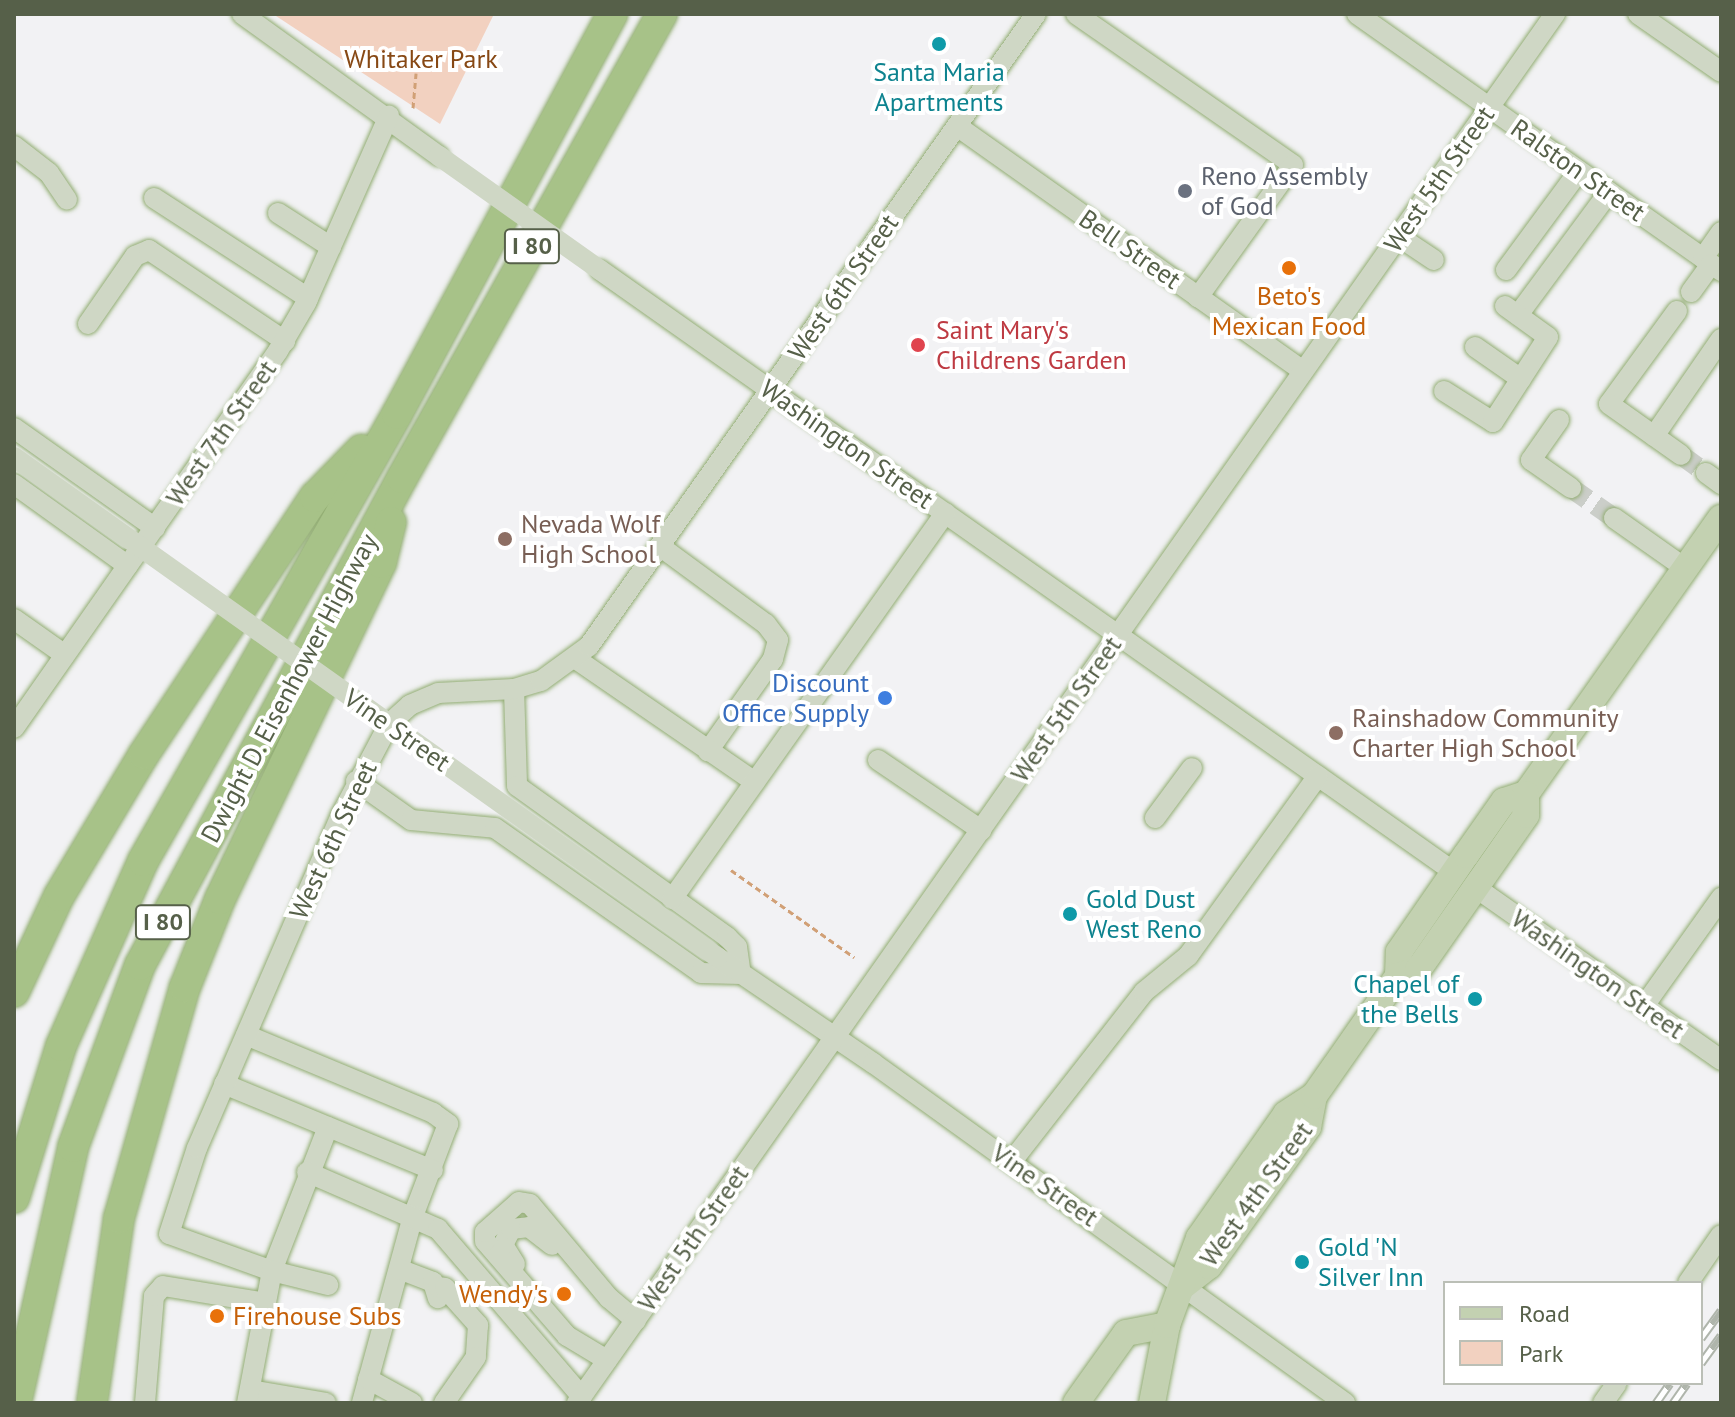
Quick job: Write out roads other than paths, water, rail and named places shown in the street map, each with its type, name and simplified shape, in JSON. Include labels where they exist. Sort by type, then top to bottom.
[{"type":"highway","name":"Dwight D. Eisenhower Highway","points":[[14,1198],[61,1046],[113,922],[183,788],[397,414],[612,14]]},
{"type":"highway","name":"Dwight D. Eisenhower Highway","points":[[16,1403],[73,1147],[140,965],[402,478],[662,14]]},
{"type":"highway","points":[[14,992],[97,829],[208,654],[315,497],[397,414]]},
{"type":"highway","points":[[92,1403],[119,1218],[185,987],[220,899],[381,563],[402,478]]},
{"type":"main road","name":"West 4th Street","points":[[1152,1403],[1167,1325],[1199,1238],[1286,1114],[1314,1096],[1398,976],[1418,970],[1465,880],[1526,815],[1526,794],[1721,518]]},
{"type":"main road","points":[[1076,1403],[1126,1333],[1167,1325]]},
{"type":"street","name":"Washington Street","points":[[242,14],[1721,1060]]},
{"type":"street","name":"West 6th Street","points":[[272,1271],[169,1234],[224,1084],[356,781],[389,724],[410,705],[452,691],[514,689],[555,674],[576,659],[661,547],[1036,14]]},
{"type":"street","points":[[1076,14],[1293,165],[1198,297]]},
{"type":"street","name":"Ralston Street","points":[[1357,14],[1712,264]]},
{"type":"street","name":"West 5th Street","points":[[580,1400],[1555,14]]},
{"type":"street","points":[[1638,14],[1721,72]]},
{"type":"street","name":"West 7th Street","points":[[14,728],[285,341],[308,298],[389,116]]},
{"type":"street","name":"Bell Street","points":[[957,126],[1303,371]]},
{"type":"street","points":[[14,146],[49,173],[67,200]]},
{"type":"street","points":[[1506,270],[1579,171]]},
{"type":"street","points":[[1444,391],[1493,422],[1548,337],[1512,310],[1609,192]]},
{"type":"street","points":[[154,198],[308,298]]},
{"type":"street","points":[[278,213],[331,247]]},
{"type":"street","points":[[1691,292],[1712,264],[1721,232]]},
{"type":"street","points":[[1398,236],[1434,260]]},
{"type":"street","points":[[88,324],[135,256],[149,250],[285,341]]},
{"type":"street","points":[[1677,311],[1609,404],[1681,455]]},
{"type":"street","points":[[1654,436],[1721,339]]},
{"type":"street","points":[[1475,347],[1521,379]]},
{"type":"street","points":[[1559,420],[1531,460],[1571,488]]},
{"type":"street","points":[[14,428],[155,528]]},
{"type":"street","name":"Vine Street","points":[[14,457],[741,974],[1012,1161],[1345,1403]]},
{"type":"street","points":[[14,484],[128,566]]},
{"type":"street","points":[[672,899],[945,513]]},
{"type":"street","points":[[1614,518],[1685,568]]},
{"type":"street","points":[[661,547],[766,624],[778,640],[773,659],[708,751]]},
{"type":"street","points":[[14,619],[65,655]]},
{"type":"street","points":[[576,659],[755,782]]},
{"type":"street","points":[[356,781],[411,820],[495,828],[701,973],[741,974],[737,947],[517,786],[514,689]]},
{"type":"street","points":[[878,760],[981,830]]},
{"type":"street","points":[[1155,818],[1192,768]]},
{"type":"street","points":[[1012,1161],[1144,992],[1188,956],[1318,776]]},
{"type":"street","points":[[1644,1006],[1721,898]]},
{"type":"street","points":[[246,1035],[443,1118],[448,1124],[413,1216],[362,1403]]},
{"type":"street","points":[[224,1084],[433,1170]]},
{"type":"street","points":[[326,1403],[248,1396],[272,1271],[307,1172],[328,1127]]},
{"type":"street","points":[[307,1172],[438,1229],[580,1400]]},
{"type":"street","points":[[607,1360],[579,1343],[511,1260],[503,1245],[507,1235],[518,1227],[540,1232],[597,1295],[609,1298],[636,1321]]},
{"type":"street","points":[[1689,1281],[1721,1235]]},
{"type":"street","points":[[399,1269],[445,1288],[478,1325],[475,1333],[476,1357],[444,1403]]},
{"type":"street","points":[[272,1271],[328,1285]]},
{"type":"street","points":[[145,1403],[154,1296],[163,1286],[266,1303]]},
{"type":"street","points":[[368,1379],[412,1403]]},
{"type":"street","points":[[1603,1403],[1616,1385]]},
{"type":"tunnel","points":[[1681,455],[1706,473]]},
{"type":"tunnel","points":[[1571,488],[1614,518]]},
{"type":"railway","points":[[1703,1335],[1721,1310]]},
{"type":"railway","points":[[1703,1360],[1721,1335]]},
{"type":"railway","points":[[1656,1403],[1669,1385]]},
{"type":"railway","points":[[1673,1403],[1686,1385]]},
{"type":"place","name":"Santa Maria Apartments","points":[[939,44]]},
{"type":"place","name":"Reno Assembly of God","points":[[1185,191]]},
{"type":"place","name":"Beto's Mexican Food","points":[[1289,268]]},
{"type":"place","name":"Saint Mary's Childrens Garden","points":[[918,345]]},
{"type":"place","name":"Nevada Wolf High School","points":[[505,539]]},
{"type":"place","name":"Discount Office Supply","points":[[885,698]]},
{"type":"place","name":"Rainshadow Community Charter High School","points":[[1336,733]]},
{"type":"place","name":"Gold Dust West Reno","points":[[1070,914]]},
{"type":"place","name":"Chapel of the Bells","points":[[1475,999]]},
{"type":"place","name":"Gold 'N Silver Inn","points":[[1302,1262]]},
{"type":"place","name":"Wendy's","points":[[564,1294]]},
{"type":"place","name":"Firehouse Subs","points":[[217,1316]]},
{"type":"park label","name":"Whitaker Park","points":[[421,59]]}]
